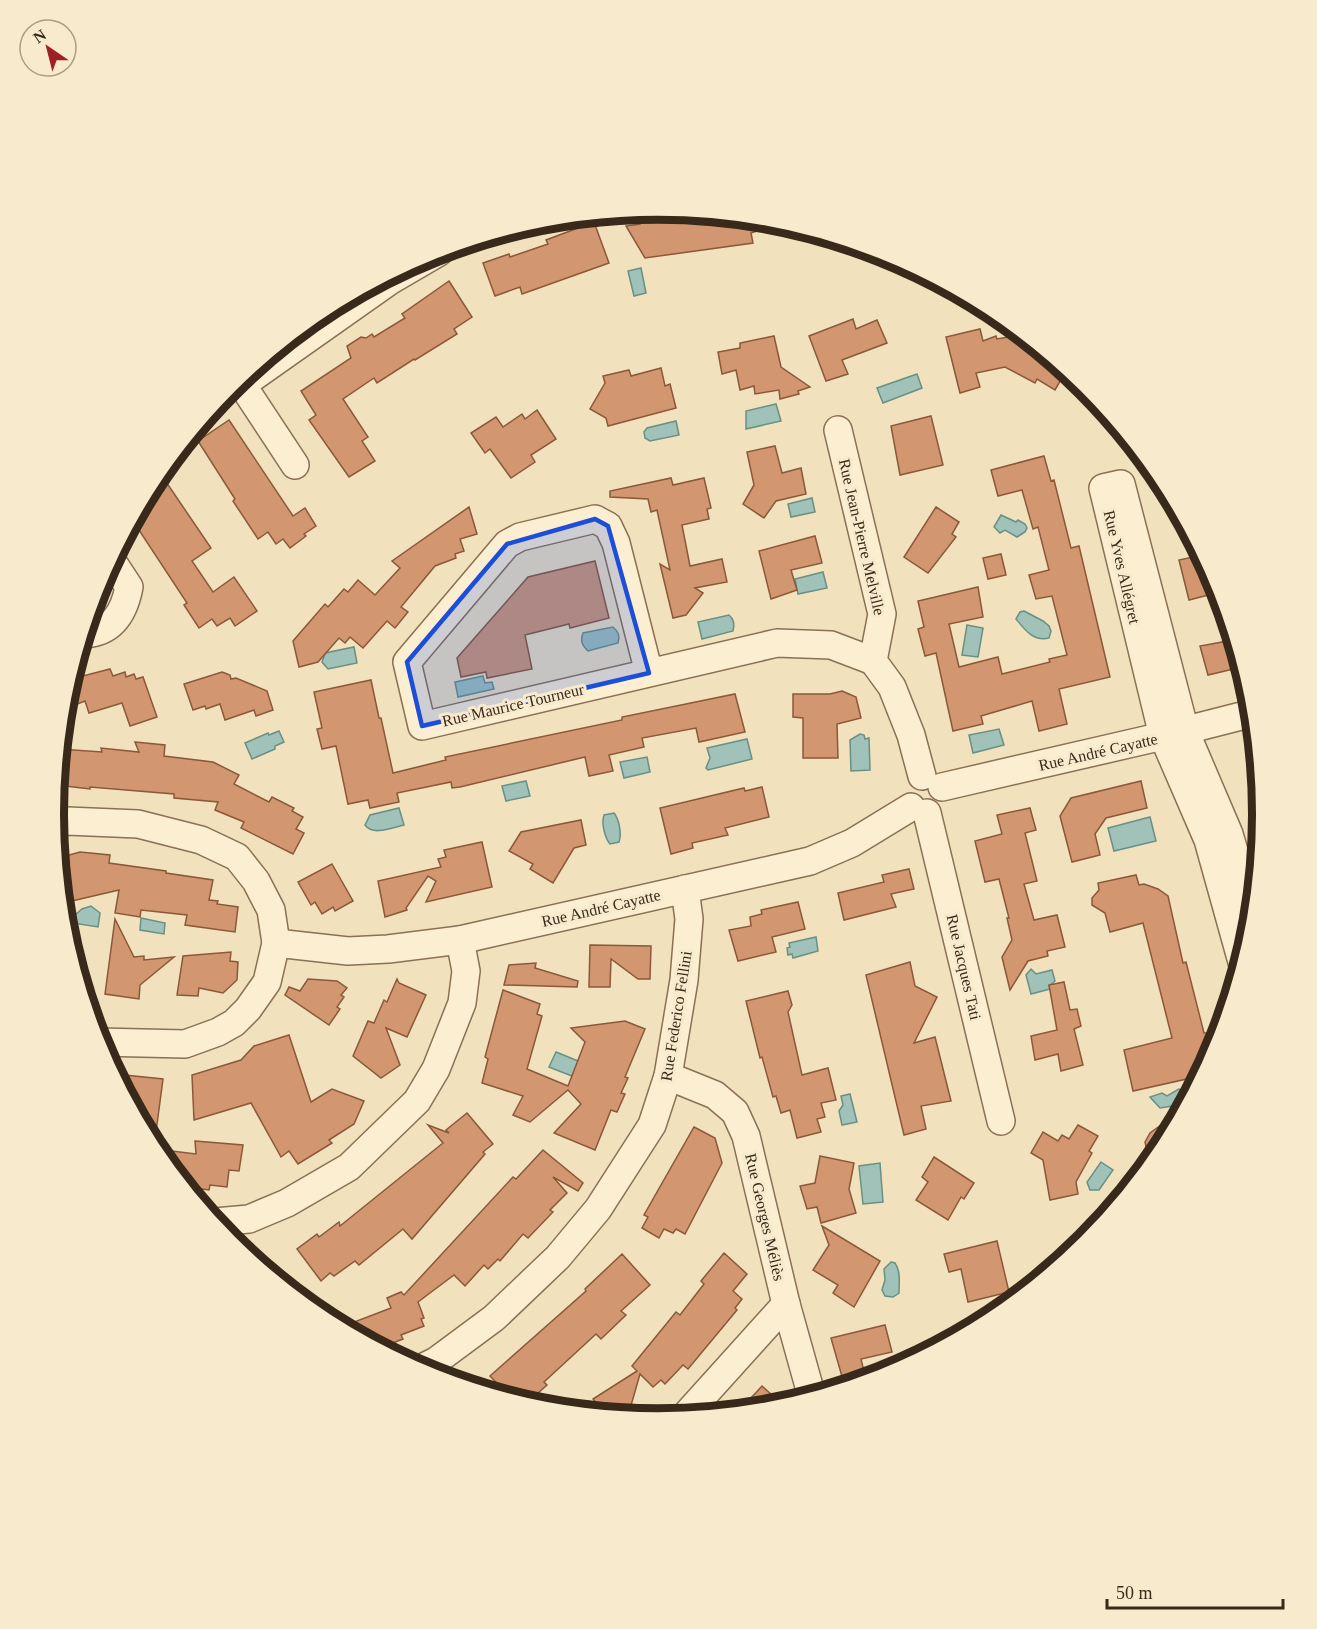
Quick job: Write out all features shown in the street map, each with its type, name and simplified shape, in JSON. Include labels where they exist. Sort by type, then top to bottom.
[{"type":"street","points":[[286,352],[361,301]]},
{"type":"street","points":[[244,388],[296,465]]},
{"type":"street","name":"Rue Jean-Pierre Melville","points":[[838,430],[882,614],[873,661]]},
{"type":"street","name":"Rue Yves Allégret","points":[[1121,484],[1174,733],[1103,488],[1121,484]]},
{"type":"street","name":"Rue Maurice Tourneur","points":[[649,673],[616,543],[608,526],[596,519],[520,537],[507,544],[407,662],[422,726],[777,644],[831,645],[873,661]]},
{"type":"street","points":[[93,633],[114,623],[125,605],[129,587],[118,570]]},
{"type":"street","points":[[873,661],[892,687],[932,782]]},
{"type":"street","name":"Rue André Cayatte","points":[[932,782],[1174,733],[1244,715]]},
{"type":"street","points":[[1174,733],[1229,834],[1247,895]]},
{"type":"street","points":[[1174,733],[1208,840],[1237,945]]},
{"type":"street","name":"Rue Jacques Tati","points":[[932,782],[914,779],[906,792],[907,800],[919,810],[1001,1121]]},
{"type":"street","name":"Rue André Cayatte","points":[[276,944],[348,951],[388,949],[460,940],[810,861],[919,810]]},
{"type":"street","points":[[64,821],[138,825],[201,840],[237,857],[256,881],[271,910],[276,944],[267,982],[248,1009],[234,1023],[218,1032],[185,1044],[110,1042]]},
{"type":"street","name":"Rue Federico Fellini","points":[[432,1363],[495,1318],[558,1257],[598,1209],[652,1125],[668,1076],[684,980],[689,919],[685,889]]},
{"type":"street","points":[[226,1221],[249,1219],[287,1203],[349,1167],[417,1101],[436,1069],[462,1003],[466,971],[460,940]]},
{"type":"street","name":"Rue Georges Méliès","points":[[668,1076],[715,1095],[735,1112],[746,1136],[786,1304],[810,1389]]},
{"type":"street","points":[[693,1407],[786,1304]]},
{"type":"highlighted area","points":[[595,519],[608,526],[649,673],[422,726],[407,662],[507,544]]},
{"type":"water","points":[[641,268],[646,293],[634,296],[628,271]]},
{"type":"water","points":[[917,374],[922,388],[883,403],[877,388]]},
{"type":"water","points":[[776,404],[781,421],[746,429],[746,411]]},
{"type":"water","points":[[676,421],[679,435],[650,441],[645,438],[644,432],[647,428]]},
{"type":"water","points":[[812,498],[815,512],[791,517],[788,504]]},
{"type":"water","points":[[1001,515],[1025,524],[1027,528],[1025,532],[1017,537],[1005,530],[1000,533],[994,527]]},
{"type":"water","points":[[823,572],[827,588],[798,594],[795,579]]},
{"type":"water","points":[[1024,611],[1049,626],[1051,631],[1049,638],[1034,637],[1023,627],[1016,619],[1020,612]]},
{"type":"water","points":[[729,615],[734,622],[733,631],[702,639],[698,622]]},
{"type":"water","points":[[967,625],[983,628],[978,657],[962,655]]},
{"type":"water","points":[[613,627],[618,634],[618,643],[588,651],[584,647],[583,633]]},
{"type":"water","points":[[354,647],[357,663],[328,669],[322,662],[325,653]]},
{"type":"water","points":[[483,676],[485,683],[492,682],[494,689],[458,697],[455,682]]},
{"type":"water","points":[[999,729],[1004,745],[973,753],[969,735]]},
{"type":"water","points":[[279,731],[284,742],[275,746],[275,749],[252,759],[245,743]]},
{"type":"water","points":[[860,734],[864,735],[865,739],[869,738],[870,770],[851,771],[850,740]]},
{"type":"water","points":[[747,739],[752,759],[708,770],[706,768],[710,758],[707,748]]},
{"type":"water","points":[[647,757],[650,772],[624,778],[620,762]]},
{"type":"water","points":[[526,781],[530,796],[506,801],[502,786]]},
{"type":"water","points":[[399,808],[404,825],[377,831],[365,825],[370,815]]},
{"type":"water","points":[[614,813],[620,839],[619,842],[610,844],[604,830],[603,818],[604,815]]},
{"type":"water","points":[[1150,817],[1156,841],[1114,851],[1108,828]]},
{"type":"water","points":[[91,906],[100,913],[98,927],[75,923],[74,915]]},
{"type":"water","points":[[141,918],[165,923],[164,934],[140,930]]},
{"type":"water","points":[[816,937],[818,951],[793,958],[792,954],[788,955],[789,943]]},
{"type":"water","points":[[1031,969],[1036,974],[1052,970],[1055,981],[1049,986],[1050,989],[1031,994],[1026,975]]},
{"type":"water","points":[[556,1052],[583,1063],[577,1078],[549,1067]]},
{"type":"water","points":[[1179,1089],[1183,1093],[1176,1105],[1160,1108],[1150,1097],[1162,1093],[1167,1096]]},
{"type":"water","points":[[850,1094],[857,1122],[842,1125],[839,1111],[843,1105],[841,1096]]},
{"type":"water","points":[[1101,1162],[1113,1170],[1099,1190],[1090,1190],[1087,1182]]},
{"type":"water","points":[[880,1163],[883,1202],[863,1204],[859,1166]]},
{"type":"water","points":[[891,1262],[897,1266],[899,1277],[899,1293],[893,1297],[885,1296],[882,1290],[885,1280],[884,1269]]},
{"type":"building","points":[[658,220],[761,230],[751,233],[753,243],[645,258],[626,226],[640,224],[640,221]]},
{"type":"building","points":[[595,225],[609,263],[522,294],[520,287],[495,296],[483,263],[509,254],[510,257],[548,244],[546,240],[584,226]]},
{"type":"building","points":[[449,281],[472,317],[454,329],[457,334],[377,383],[374,378],[343,399],[368,437],[362,441],[375,461],[349,477],[309,420],[316,415],[301,391],[351,358],[347,346],[361,337],[366,338],[372,334],[374,337],[405,318],[402,314]]},
{"type":"building","points":[[853,319],[856,329],[877,320],[887,343],[842,360],[848,374],[826,381],[809,336]]},
{"type":"building","points":[[980,329],[983,341],[996,336],[997,339],[1008,337],[1021,344],[1062,378],[1055,390],[1037,379],[1035,383],[1005,367],[976,373],[980,387],[960,393],[946,337]]},
{"type":"building","points":[[774,336],[781,367],[810,387],[798,391],[799,394],[780,399],[779,390],[755,394],[754,386],[740,390],[736,370],[722,374],[718,352],[740,348],[740,343]]},
{"type":"building","points":[[661,368],[665,386],[670,384],[676,408],[608,426],[606,418],[590,409],[605,383],[603,376],[629,370],[631,376]]},
{"type":"building","points":[[537,410],[556,439],[531,455],[535,462],[511,478],[490,449],[485,453],[471,433],[496,417],[503,427],[522,414],[525,419]]},
{"type":"building","points":[[931,416],[943,465],[900,475],[891,426]]},
{"type":"building","points":[[229,420],[293,516],[305,508],[316,526],[290,548],[283,539],[276,544],[268,532],[258,539],[198,441]]},
{"type":"building","points":[[775,446],[782,473],[801,468],[806,494],[776,501],[764,518],[743,504],[754,485],[747,452]]},
{"type":"building","points":[[1044,456],[1051,481],[1054,480],[1071,548],[1079,546],[1110,677],[1059,689],[1067,724],[1039,731],[1032,701],[981,716],[983,724],[953,731],[936,653],[925,656],[918,629],[924,627],[918,601],[978,587],[983,617],[949,624],[959,667],[998,657],[1002,674],[1050,662],[1049,659],[1067,655],[1052,596],[1036,599],[1029,575],[1049,570],[1038,527],[1033,529],[1022,490],[998,496],[991,470]]},
{"type":"building","points":[[671,478],[673,485],[704,478],[711,508],[707,509],[709,519],[682,525],[690,566],[722,559],[727,582],[695,588],[703,593],[686,615],[673,618],[660,564],[670,570],[657,510],[651,512],[648,499],[610,497],[610,491]]},
{"type":"building","points":[[166,482],[211,548],[192,561],[213,592],[234,577],[257,611],[235,626],[230,618],[217,626],[212,619],[199,628],[184,605],[187,603],[138,529]]},
{"type":"building","points":[[469,507],[477,534],[460,539],[464,551],[455,554],[456,558],[435,566],[401,607],[408,612],[395,628],[387,621],[363,648],[350,637],[345,643],[339,638],[318,662],[299,667],[293,641],[325,604],[328,607],[344,589],[348,592],[358,580],[375,595],[400,568],[392,561]]},
{"type":"building","points":[[936,507],[959,522],[952,534],[956,537],[928,573],[904,557]]},
{"type":"building","points":[[815,536],[822,563],[791,570],[797,590],[771,599],[759,551]]},
{"type":"building","points":[[1001,554],[1006,575],[988,579],[983,558]]},
{"type":"building","points":[[1193,557],[1210,595],[1189,600],[1179,560]]},
{"type":"building","points":[[595,561],[609,618],[570,628],[569,624],[525,635],[532,669],[487,678],[486,672],[461,677],[457,658],[528,577]]},
{"type":"building","points":[[1225,637],[1234,669],[1208,675],[1200,646],[1222,642]]},
{"type":"building","points":[[110,669],[113,676],[125,672],[126,677],[134,674],[136,679],[143,677],[157,717],[130,726],[122,703],[89,713],[85,701],[75,705],[81,676]]},
{"type":"building","points":[[222,672],[230,675],[231,679],[236,678],[267,691],[273,710],[256,716],[254,710],[225,720],[220,704],[206,709],[205,706],[193,710],[184,684]]},
{"type":"building","points":[[371,680],[393,773],[446,760],[445,757],[735,694],[745,732],[699,742],[696,728],[642,738],[644,747],[609,755],[613,771],[589,776],[585,757],[460,787],[452,788],[451,782],[397,793],[399,802],[370,808],[368,800],[348,804],[336,746],[322,749],[317,729],[322,728],[314,692]]},
{"type":"building","points":[[842,691],[856,697],[861,718],[837,724],[838,758],[803,758],[803,718],[793,717],[793,694],[830,694]]},
{"type":"building","points":[[135,742],[165,745],[164,756],[213,762],[239,775],[234,784],[269,802],[272,797],[294,808],[292,811],[303,817],[296,829],[304,833],[293,854],[241,828],[244,822],[215,810],[218,802],[174,798],[174,794],[65,786],[69,750],[102,752],[101,748],[139,752]]},
{"type":"building","points":[[1141,781],[1147,808],[1106,818],[1095,834],[1100,855],[1072,862],[1060,816],[1071,798]]},
{"type":"building","points":[[762,787],[769,817],[725,828],[728,835],[692,843],[693,848],[671,854],[660,808],[744,788],[745,791]]},
{"type":"building","points":[[1030,808],[1036,830],[1025,833],[1037,881],[1024,884],[1034,920],[1057,915],[1065,947],[1047,951],[1048,956],[1028,961],[1010,990],[1002,957],[1012,940],[1007,918],[1009,918],[999,879],[985,882],[975,841],[1002,834],[997,815]]},
{"type":"building","points":[[581,820],[586,845],[574,848],[553,883],[530,869],[533,864],[509,851],[521,832]]},
{"type":"building","points":[[482,842],[492,887],[426,902],[436,881],[428,876],[406,908],[407,910],[385,917],[378,881],[441,867],[438,859],[446,857],[444,850]]},
{"type":"building","points":[[80,852],[110,855],[109,863],[213,880],[209,900],[218,901],[217,904],[238,907],[235,932],[185,925],[187,915],[141,910],[140,917],[115,913],[119,890],[71,901],[66,856]]},
{"type":"building","points":[[332,864],[353,901],[335,911],[333,907],[322,914],[315,902],[311,905],[298,882]]},
{"type":"building","points":[[909,869],[914,889],[891,894],[896,907],[844,920],[838,893],[884,882],[882,875]]},
{"type":"building","points":[[1136,875],[1139,885],[1144,884],[1158,889],[1168,896],[1183,963],[1186,962],[1204,1033],[1210,1033],[1188,1083],[1187,1079],[1133,1091],[1124,1050],[1172,1038],[1143,923],[1110,932],[1105,913],[1092,905],[1092,898],[1099,890],[1098,883]]},
{"type":"building","points":[[798,902],[805,929],[772,937],[776,952],[738,961],[729,930],[751,926],[750,917],[762,914],[761,910]]},
{"type":"building","points":[[115,919],[134,957],[144,956],[144,960],[174,957],[140,985],[139,999],[105,994]]},
{"type":"building","points":[[590,945],[651,946],[650,979],[638,979],[611,959],[610,987],[589,987]]},
{"type":"building","points":[[231,952],[230,961],[238,962],[237,980],[223,993],[199,988],[198,996],[177,995],[183,956]]},
{"type":"building","points":[[910,962],[915,986],[937,997],[914,1043],[935,1037],[951,1101],[921,1106],[926,1129],[904,1135],[866,975]]},
{"type":"building","points":[[536,963],[535,968],[578,981],[577,987],[504,985],[509,965]]},
{"type":"building","points":[[308,979],[337,981],[347,988],[341,995],[344,997],[337,1007],[340,1009],[329,1025],[285,995],[289,987],[300,991]]},
{"type":"building","points":[[397,979],[399,983],[426,995],[407,1037],[386,1028],[400,1065],[381,1078],[353,1056],[368,1021],[374,1023]]},
{"type":"building","points":[[1064,982],[1070,1010],[1077,1009],[1081,1026],[1074,1029],[1083,1065],[1061,1071],[1058,1054],[1035,1060],[1031,1036],[1057,1030],[1049,985]]},
{"type":"building","points":[[503,990],[540,1004],[537,1014],[542,1016],[527,1069],[568,1086],[585,1042],[571,1028],[625,1021],[645,1029],[625,1077],[628,1078],[621,1093],[625,1094],[617,1112],[611,1110],[595,1150],[554,1133],[581,1104],[568,1090],[530,1122],[513,1115],[523,1096],[482,1083],[488,1059],[485,1057]]},
{"type":"building","points":[[788,991],[792,1005],[788,1012],[802,1075],[828,1068],[836,1100],[821,1103],[825,1117],[817,1119],[821,1132],[797,1138],[790,1110],[781,1113],[776,1096],[773,1097],[762,1057],[760,1058],[746,1001]]},
{"type":"building","points":[[289,1035],[311,1102],[332,1089],[364,1101],[354,1124],[329,1140],[332,1143],[298,1164],[289,1151],[281,1157],[251,1103],[194,1120],[192,1075],[241,1060],[254,1046]]},
{"type":"building","points":[[125,1075],[163,1079],[156,1131]]},
{"type":"building","points":[[467,1113],[493,1144],[483,1152],[485,1154],[412,1239],[403,1229],[359,1265],[355,1261],[334,1276],[330,1273],[321,1281],[297,1249],[317,1234],[319,1237],[339,1222],[340,1226],[443,1143],[428,1125],[449,1133],[446,1130]]},
{"type":"building","points":[[1168,1120],[1147,1152],[1145,1142],[1150,1133]]},
{"type":"building","points":[[1078,1125],[1098,1136],[1089,1151],[1092,1153],[1076,1182],[1078,1194],[1050,1200],[1043,1160],[1031,1153],[1043,1132],[1058,1141],[1062,1135],[1069,1139]]},
{"type":"building","points":[[694,1127],[715,1138],[722,1163],[685,1234],[676,1229],[673,1233],[664,1229],[659,1238],[642,1228],[648,1217],[644,1215]]},
{"type":"building","points":[[195,1141],[243,1145],[239,1171],[229,1170],[227,1187],[210,1185],[209,1190],[197,1188],[169,1151],[196,1154]]},
{"type":"building","points":[[543,1150],[583,1183],[578,1191],[553,1177],[567,1193],[550,1210],[553,1212],[528,1238],[523,1234],[500,1261],[498,1259],[488,1269],[484,1265],[465,1286],[454,1275],[418,1302],[424,1318],[421,1319],[424,1326],[401,1335],[403,1339],[390,1344],[352,1323],[391,1308],[387,1298],[401,1292],[404,1295],[513,1177],[516,1179]]},
{"type":"building","points":[[820,1156],[854,1163],[849,1189],[856,1213],[821,1223],[817,1207],[807,1209],[800,1186],[815,1183]]},
{"type":"building","points":[[934,1157],[974,1183],[964,1199],[961,1197],[948,1220],[916,1200],[928,1182],[922,1177]]},
{"type":"building","points":[[822,1226],[880,1261],[854,1307],[833,1293],[838,1285],[813,1270],[829,1245]]},
{"type":"building","points":[[997,1241],[1009,1292],[968,1302],[961,1269],[949,1272],[944,1254]]},
{"type":"building","points":[[724,1253],[747,1274],[733,1291],[742,1299],[735,1308],[737,1310],[688,1369],[683,1365],[665,1384],[661,1380],[653,1387],[640,1374],[630,1407],[594,1404],[596,1403],[593,1399],[637,1371],[632,1366],[676,1312],[680,1315],[704,1284],[701,1281]]},
{"type":"building","points":[[622,1254],[650,1285],[621,1311],[626,1315],[601,1339],[596,1334],[544,1382],[547,1385],[536,1395],[500,1387],[490,1376],[586,1291],[585,1289]]},
{"type":"building","points":[[885,1325],[892,1352],[861,1359],[864,1371],[843,1379],[831,1338]]},
{"type":"building","points":[[762,1386],[774,1397],[774,1397],[748,1401]]}]
